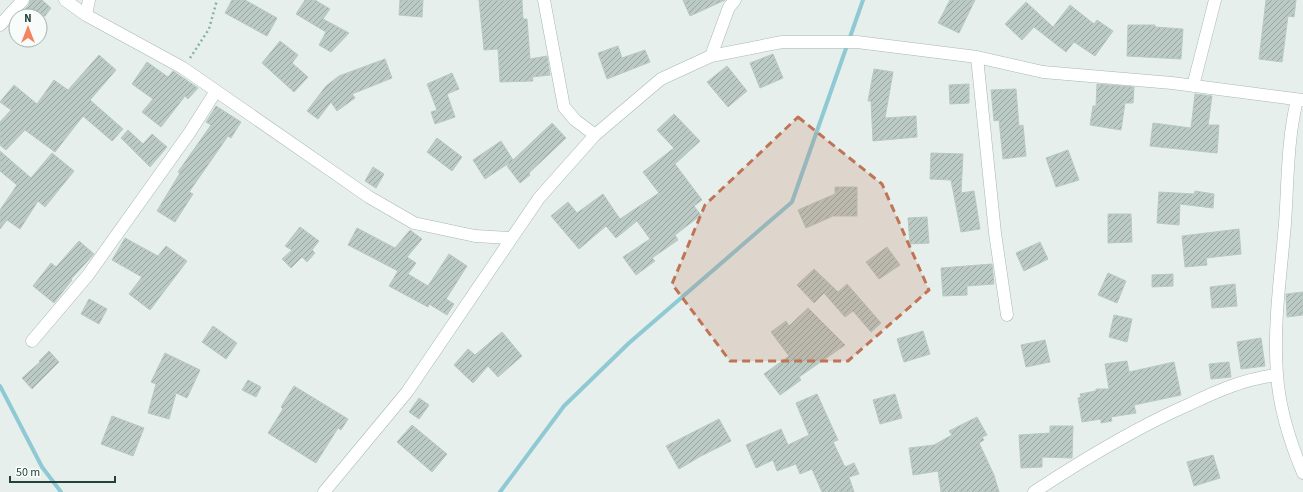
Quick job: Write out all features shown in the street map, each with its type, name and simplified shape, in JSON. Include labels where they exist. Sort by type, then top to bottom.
[{"type":"street","points":[[0,26],[23,0]]},
{"type":"street","points":[[65,0],[86,15],[183,68],[369,197],[414,223],[475,236],[511,238]]},
{"type":"street","points":[[86,15],[89,0]]},
{"type":"street","points":[[544,0],[564,107],[575,120],[594,135]]},
{"type":"street","points":[[711,56],[729,7],[735,0]]},
{"type":"street","points":[[1192,86],[1215,0]]},
{"type":"street","points":[[324,492],[407,392],[539,198],[594,135],[661,79],[711,56],[782,42],[857,42],[977,57],[1043,72],[1192,86],[1300,100],[1288,153],[1286,201],[1278,284],[1277,374],[1282,410],[1294,452],[1303,473]]},
{"type":"street","points":[[977,57],[995,233],[1007,315]]},
{"type":"street","points":[[32,341],[88,274],[190,132],[216,91]]},
{"type":"street","points":[[1034,492],[1070,467],[1169,413],[1253,378],[1277,374]]},
{"type":"path","points":[[183,68],[209,29],[217,0]]},
{"type":"highlighted area","points":[[798,117],[882,184],[929,290],[848,361],[730,361],[672,284],[705,205]]},
{"type":"building","points":[[30,0],[42,0],[51,8],[48,12],[48,8],[26,8],[29,5]]},
{"type":"building","points":[[232,0],[245,0],[277,18],[267,36],[225,13]]},
{"type":"building","points":[[305,0],[315,0],[330,9],[323,19],[349,33],[331,52],[319,45],[326,32],[296,14]]},
{"type":"building","points":[[400,0],[423,0],[422,17],[399,15]]},
{"type":"building","points":[[479,0],[522,0],[523,19],[527,19],[530,59],[547,56],[550,75],[532,77],[533,81],[500,82],[498,49],[484,50]]},
{"type":"building","points":[[683,0],[725,0],[690,16]]},
{"type":"building","points":[[950,0],[975,0],[959,33],[938,23]]},
{"type":"building","points":[[1266,0],[1296,0],[1294,17],[1288,16],[1282,62],[1259,59]]},
{"type":"building","points":[[1026,2],[1053,27],[1070,5],[1094,24],[1097,20],[1113,31],[1095,56],[1074,42],[1066,52],[1034,27],[1022,40],[1005,24]]},
{"type":"building","points":[[1128,25],[1155,25],[1155,27],[1183,29],[1181,59],[1127,56]]},
{"type":"building","points":[[280,41],[298,55],[292,63],[308,77],[294,92],[262,63]]},
{"type":"building","points":[[618,46],[622,58],[645,50],[650,62],[607,79],[598,53]]},
{"type":"building","points":[[773,54],[783,78],[760,88],[750,63]]},
{"type":"building","points":[[99,55],[116,70],[90,100],[123,129],[112,141],[83,116],[55,152],[25,130],[6,150],[0,145],[0,122],[11,110],[0,102],[14,85],[37,104],[54,80],[68,90]]},
{"type":"building","points":[[385,59],[392,78],[352,94],[355,98],[337,111],[331,102],[318,119],[307,111],[326,86],[339,76]]},
{"type":"building","points":[[147,62],[168,77],[173,71],[198,88],[188,99],[185,96],[161,127],[142,112],[153,99],[132,84]]},
{"type":"building","points":[[727,66],[747,91],[728,107],[707,82]]},
{"type":"building","points":[[874,69],[893,72],[885,118],[916,116],[917,137],[873,141],[871,101],[868,101]]},
{"type":"building","points":[[452,73],[459,89],[447,94],[455,117],[435,124],[431,112],[437,110],[427,84]]},
{"type":"building","points":[[969,84],[969,103],[950,104],[949,85]]},
{"type":"building","points":[[1097,84],[1134,87],[1133,103],[1125,103],[1121,130],[1090,125],[1093,106],[1096,106]]},
{"type":"building","points":[[1016,89],[1019,126],[1023,125],[1026,156],[1003,159],[999,120],[994,121],[991,90]]},
{"type":"building","points":[[1195,94],[1212,96],[1208,125],[1219,125],[1217,153],[1150,146],[1153,123],[1191,128]]},
{"type":"building","points":[[216,106],[241,122],[231,138],[228,136],[189,192],[193,194],[175,222],[157,211],[180,173],[178,172],[211,125],[206,122]]},
{"type":"building","points":[[674,114],[700,141],[675,164],[702,200],[694,206],[701,215],[675,235],[678,240],[652,258],[655,261],[636,275],[623,257],[650,239],[637,221],[616,238],[606,226],[579,249],[551,216],[568,202],[577,213],[603,194],[620,219],[659,193],[643,172],[674,148],[657,130]]},
{"type":"building","points":[[552,123],[566,138],[529,173],[530,175],[520,183],[507,166],[509,163],[485,179],[473,160],[501,141],[513,160]]},
{"type":"building","points":[[128,130],[143,144],[152,134],[167,147],[150,167],[121,138]]},
{"type":"building","points":[[437,138],[462,157],[452,171],[427,152]]},
{"type":"building","points":[[1068,150],[1079,180],[1056,187],[1046,158]]},
{"type":"building","points":[[0,151],[31,178],[52,153],[74,171],[45,207],[38,201],[20,229],[7,220],[0,229],[0,210],[17,185],[0,171]]},
{"type":"building","points":[[931,153],[963,154],[961,193],[974,191],[980,229],[961,232],[951,180],[930,179]]},
{"type":"building","points":[[373,167],[384,174],[376,188],[365,181]]},
{"type":"building","points":[[835,187],[857,187],[857,216],[833,216],[806,228],[798,210],[835,194]]},
{"type":"building","points":[[1195,191],[1214,194],[1213,208],[1180,204],[1179,225],[1157,223],[1159,192],[1194,194]]},
{"type":"building","points":[[1108,214],[1131,214],[1132,242],[1108,243]]},
{"type":"building","points":[[927,217],[929,243],[910,244],[908,218]]},
{"type":"building","points":[[300,227],[319,241],[312,250],[315,253],[307,262],[302,257],[291,268],[282,259],[292,250],[285,246]]},
{"type":"building","points":[[357,228],[395,248],[410,230],[422,239],[407,257],[416,263],[408,274],[428,286],[449,254],[467,266],[446,299],[454,304],[447,315],[429,304],[428,307],[389,286],[398,271],[348,245]]},
{"type":"building","points":[[1239,229],[1241,254],[1206,258],[1207,265],[1185,267],[1182,236]]},
{"type":"building","points":[[125,238],[158,256],[166,246],[187,261],[150,310],[129,294],[142,277],[112,260]]},
{"type":"building","points":[[79,241],[94,254],[71,279],[72,280],[54,303],[33,286],[51,263],[56,267]]},
{"type":"building","points":[[1040,242],[1048,259],[1024,271],[1016,253]]},
{"type":"building","points":[[887,247],[900,265],[879,279],[866,262]]},
{"type":"building","points":[[992,264],[994,284],[967,286],[967,295],[943,296],[941,268]]},
{"type":"building","points":[[814,269],[838,292],[847,284],[881,323],[871,332],[853,311],[845,317],[824,293],[814,303],[797,285]]},
{"type":"building","points":[[1108,273],[1126,281],[1117,303],[1098,295]]},
{"type":"building","points":[[1173,274],[1173,286],[1152,287],[1152,275]]},
{"type":"building","points":[[1235,284],[1237,306],[1212,308],[1210,287]]},
{"type":"building","points":[[1303,292],[1303,315],[1287,317],[1286,294]]},
{"type":"building","points":[[89,299],[107,309],[99,324],[81,314]]},
{"type":"building","points":[[808,308],[845,345],[799,377],[801,380],[780,395],[764,374],[789,356],[771,332],[786,321],[789,326]]},
{"type":"building","points":[[1114,315],[1132,319],[1127,342],[1109,337]]},
{"type":"building","points":[[213,326],[237,343],[226,359],[202,342]]},
{"type":"building","points":[[923,331],[930,354],[904,362],[897,339]]},
{"type":"building","points":[[502,332],[522,356],[498,377],[488,366],[473,383],[454,365],[468,349],[475,355]]},
{"type":"building","points":[[1261,338],[1265,366],[1241,369],[1237,342]]},
{"type":"building","points":[[1045,340],[1050,362],[1026,367],[1021,345]]},
{"type":"building","points":[[49,351],[59,362],[32,389],[22,378],[40,362],[39,361]]},
{"type":"building","points":[[165,353],[200,370],[187,398],[176,393],[169,419],[148,413],[156,384],[151,382]]},
{"type":"building","points":[[1127,361],[1129,372],[1174,362],[1181,395],[1134,405],[1136,413],[1111,417],[1112,421],[1101,423],[1101,419],[1082,422],[1078,398],[1081,397],[1080,394],[1096,391],[1096,389],[1109,389],[1105,364]]},
{"type":"building","points":[[1229,362],[1231,377],[1211,379],[1209,364]]},
{"type":"building","points":[[248,380],[261,387],[256,397],[242,390]]},
{"type":"building","points":[[294,386],[348,419],[341,430],[338,428],[316,463],[268,433],[283,409],[281,407]]},
{"type":"building","points":[[817,394],[838,440],[833,442],[845,467],[854,463],[859,474],[849,477],[854,492],[822,492],[812,469],[800,474],[796,464],[777,471],[773,460],[756,468],[746,445],[781,429],[788,445],[809,435],[796,403]]},
{"type":"building","points":[[895,394],[902,418],[880,424],[873,400]]},
{"type":"building","points":[[419,398],[429,405],[419,419],[409,412]]},
{"type":"building","points":[[112,416],[144,428],[133,456],[101,444]]},
{"type":"building","points":[[977,417],[987,435],[982,437],[984,440],[979,443],[994,475],[999,492],[941,492],[938,471],[913,475],[909,448],[934,445],[952,435],[949,431]]},
{"type":"building","points":[[719,419],[731,441],[679,469],[666,446]]},
{"type":"building","points":[[412,425],[447,454],[432,472],[397,442]]},
{"type":"building","points":[[1050,426],[1073,426],[1072,458],[1042,457],[1042,467],[1021,468],[1019,435],[1050,433]]},
{"type":"building","points":[[1213,455],[1220,478],[1194,486],[1187,462]]},
{"type":"waterway","points":[[500,492],[564,406],[629,343],[792,202],[863,0]]},
{"type":"waterway","points":[[0,386],[42,467],[61,492]]}]
